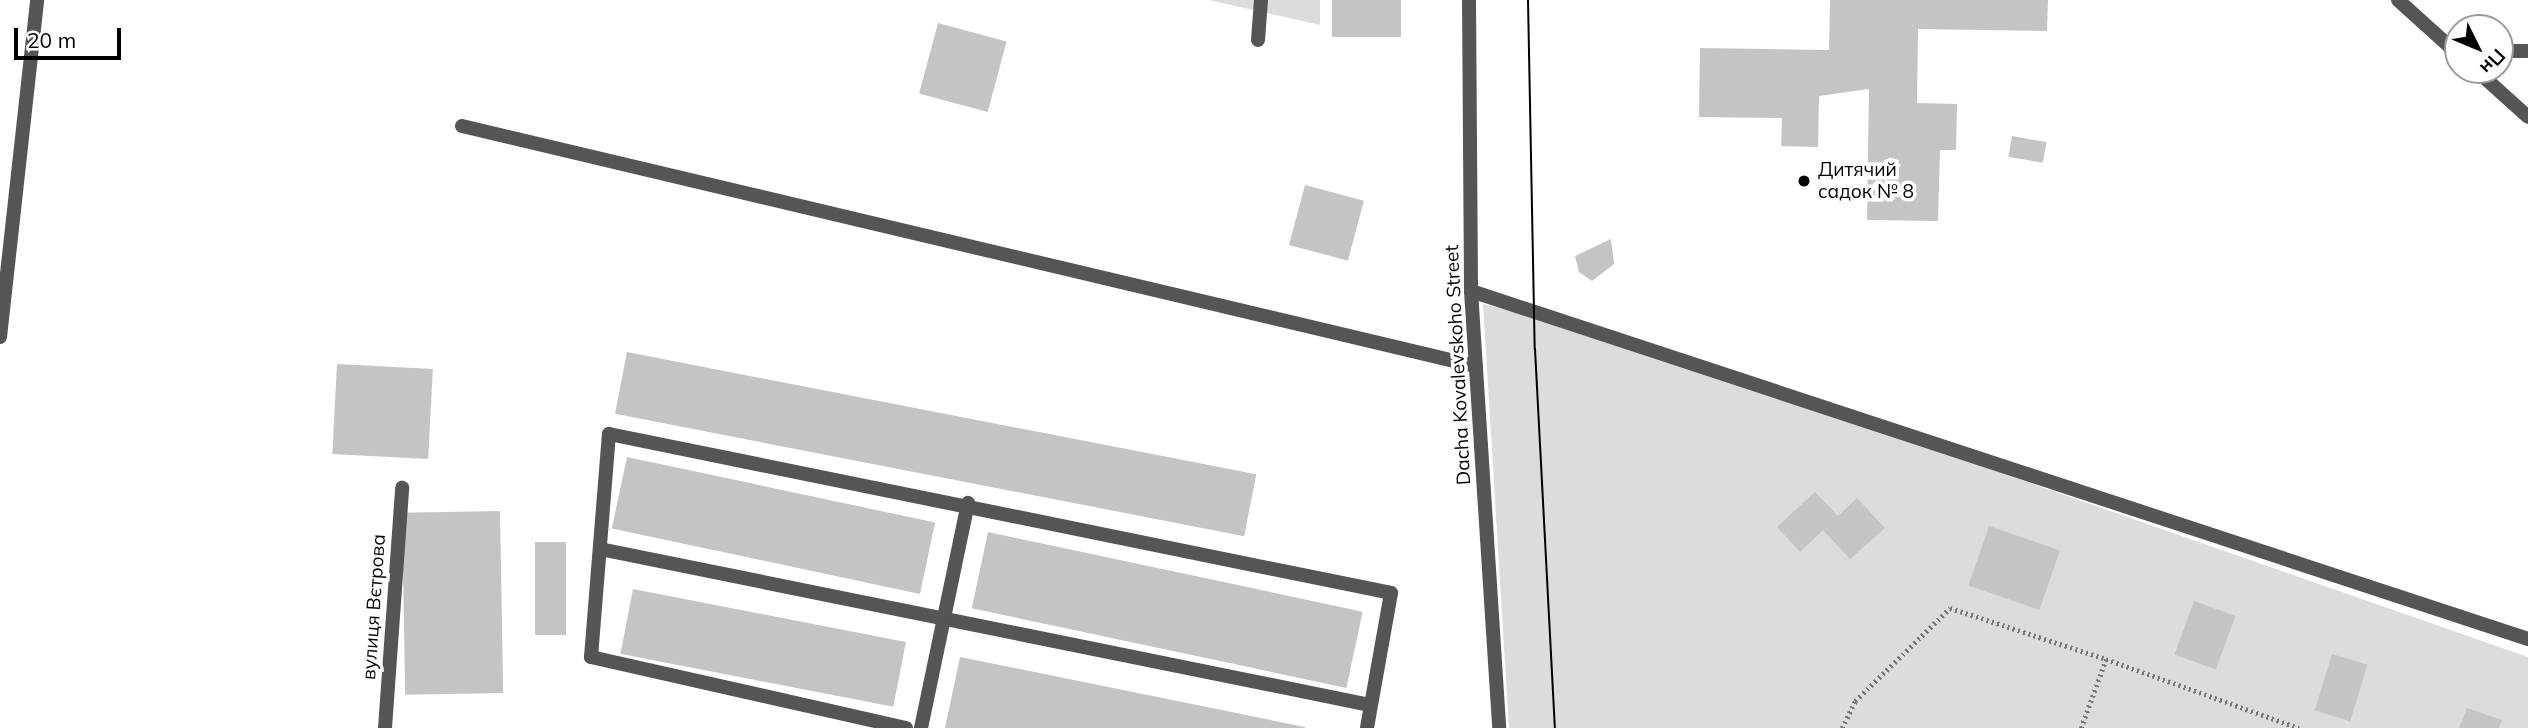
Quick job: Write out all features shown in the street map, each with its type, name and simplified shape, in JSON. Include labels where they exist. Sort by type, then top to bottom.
[{"type":"street","points":[[0,337],[37,0]]},
{"type":"street","points":[[1258,40],[1261,0]]},
{"type":"street","name":"Dacha Kovalevskoho Street","points":[[1469,0],[1472,291],[1499,728]]},
{"type":"street","points":[[2398,0],[2444,41]]},
{"type":"street","points":[[2491,84],[2528,117]]},
{"type":"street","points":[[462,127],[1476,366]]},
{"type":"street","points":[[1472,291],[2528,639]]},
{"type":"street","points":[[906,728],[591,657],[609,434],[968,503],[1391,593],[1367,728]]},
{"type":"street","name":"вулиця Вєтрова","points":[[385,728],[402,488]]},
{"type":"street","points":[[921,728],[942,615],[968,503]]},
{"type":"street","points":[[600,549],[942,615],[1370,705]]},
{"type":"path","points":[[1842,728],[1855,701],[1950,608],[2106,659],[2299,728]]},
{"type":"path","points":[[2081,728],[2106,659]]},
{"type":"shaded area","points":[[1209,0],[1320,0],[1320,25]]},
{"type":"shaded area","points":[[1483,304],[1615,338],[2528,657],[2528,728],[1509,728]]},
{"type":"building","points":[[1332,0],[1401,0],[1401,37],[1332,37]]},
{"type":"building","points":[[1830,0],[2048,0],[2047,31],[1918,29],[1917,103],[1957,104],[1956,150],[1940,150],[1938,221],[1867,220],[1869,89],[1819,96],[1818,147],[1781,146],[1782,118],[1699,117],[1700,48],[1829,50]]},
{"type":"building","points":[[938,23],[1007,41],[988,112],[919,94]]},
{"type":"building","points":[[2012,136],[2046,142],[2043,163],[2008,157]]},
{"type":"building","points":[[1305,185],[1364,201],[1348,261],[1289,245]]},
{"type":"building","points":[[1611,239],[1614,264],[1592,281],[1579,272],[1575,256]]},
{"type":"building","points":[[627,352],[1256,474],[1244,536],[615,414]]},
{"type":"building","points":[[337,364],[433,369],[428,459],[332,454]]},
{"type":"building","points":[[627,457],[935,522],[920,594],[612,528]]},
{"type":"building","points":[[1815,492],[1838,516],[1857,498],[1885,528],[1850,559],[1823,530],[1800,552],[1777,527]]},
{"type":"building","points":[[500,511],[503,693],[405,695],[402,513]]},
{"type":"building","points":[[1989,526],[2060,550],[2039,610],[1968,586]]},
{"type":"building","points":[[988,532],[1363,612],[1346,688],[972,608]]},
{"type":"building","points":[[535,542],[566,542],[566,635],[535,635]]},
{"type":"building","points":[[633,589],[906,642],[893,707],[620,654]]},
{"type":"building","points":[[2194,601],[2235,616],[2216,670],[2175,655]]},
{"type":"building","points":[[2332,654],[2367,665],[2350,721],[2315,710]]},
{"type":"building","points":[[960,657],[1305,727],[1305,728],[945,728]]},
{"type":"building","points":[[2467,708],[2502,720],[2499,728],[2459,728]]},
{"type":"tram line","points":[[1528,0],[1535,349],[1555,728]]},
{"type":"place","name":"Дитячий садок № 8","points":[[1804,181]]}]
